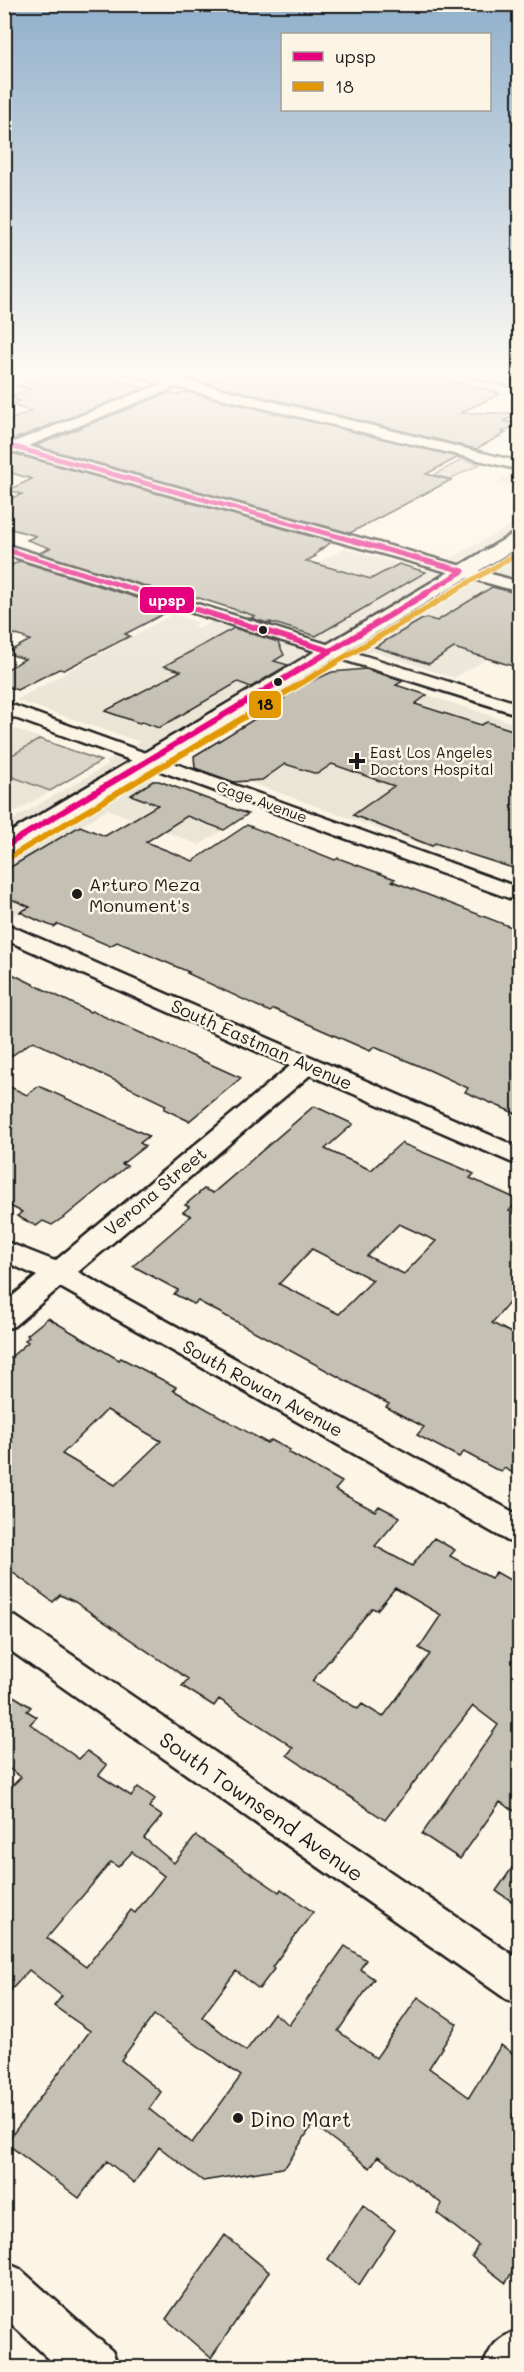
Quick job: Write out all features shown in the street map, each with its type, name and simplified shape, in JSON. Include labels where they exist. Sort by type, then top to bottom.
[{"type":"main road","points":[[4,847],[519,538]]},
{"type":"main road","points":[[511,2367],[519,2358]]},
{"type":"street","points":[[149,483],[519,587]]},
{"type":"street","points":[[4,549],[519,710]]},
{"type":"street","name":"Gage Avenue","points":[[4,707],[519,896]]},
{"type":"street","name":"South Eastman Avenue","points":[[4,930],[519,1158]]},
{"type":"street","name":"Verona Street","points":[[4,1318],[307,1064]]},
{"type":"street","name":"South Rowan Avenue","points":[[4,1250],[57,1273],[519,1532]]},
{"type":"street","name":"South Townsend Avenue","points":[[4,1627],[519,1985]]},
{"type":"street","points":[[4,2285],[95,2367]]},
{"type":"shaded area","points":[[501,483],[519,483],[519,487]]},
{"type":"shaded area","points":[[519,521],[519,641],[454,678],[372,651],[355,659],[330,651],[132,771],[248,814],[199,845],[108,809],[81,826],[101,834],[49,865],[41,898],[13,916],[5,930],[5,824],[109,764],[105,762],[140,742],[16,700],[173,614],[199,623],[192,627],[199,629],[345,548],[426,572]]},
{"type":"shaded area","name":"East Los Angeles Doctors Hospital","points":[[350,670],[519,725],[519,786],[436,850],[198,763],[219,741],[321,676]]},
{"type":"shaded area","points":[[5,725],[101,761],[5,818]]},
{"type":"shaded area","points":[[40,739],[101,761],[50,791],[5,774],[5,759]]},
{"type":"building","points":[[24,483],[118,483],[332,542],[319,550],[321,550],[314,555],[316,556],[306,561],[371,579],[399,564],[426,572],[316,636],[251,618],[255,616],[196,597],[191,600],[39,553],[50,548],[27,540],[36,536],[4,527],[4,501],[22,494],[8,490]]},
{"type":"building","points":[[168,483],[446,483],[350,533]]},
{"type":"building","points":[[20,561],[173,609],[125,634],[130,636],[64,670],[59,669],[17,690],[4,685],[4,671],[25,659],[6,653],[30,640],[4,630],[4,569]]},
{"type":"building","points":[[492,587],[519,594],[519,668],[454,648],[429,664],[375,647],[421,620],[427,618],[437,621]]},
{"type":"building","points":[[234,628],[278,642],[284,655],[274,661],[288,665],[251,687],[238,682],[159,728],[105,711],[181,671],[164,666]]},
{"type":"building","name":"East Los Angeles Doctors Hospital","points":[[366,669],[403,681],[396,685],[427,695],[415,704],[481,725],[487,722],[519,732],[519,870],[435,843],[432,846],[353,815],[394,786],[332,764],[317,774],[285,764],[262,780],[234,782],[195,768],[194,756],[281,703],[278,702],[285,698],[277,695],[303,680],[310,682],[332,672]]},
{"type":"building","points":[[153,781],[159,781],[248,814],[224,830],[187,816],[146,842],[193,861],[247,825],[335,860],[338,858],[395,879],[392,881],[519,930],[519,1115],[465,1092],[468,1088],[429,1070],[374,1047],[370,1051],[274,1009],[270,1012],[187,973],[189,972],[137,950],[117,942],[110,946],[58,924],[54,927],[39,921],[20,912],[30,907],[4,896],[4,871],[80,826],[105,836],[158,805],[131,795]]},
{"type":"building","points":[[4,970],[90,1012],[241,1078],[189,1121],[164,1109],[166,1105],[33,1041],[4,1061]]},
{"type":"building","points":[[4,1084],[27,1095],[39,1086],[149,1136],[140,1143],[145,1146],[122,1164],[127,1166],[67,1215],[52,1225],[43,1221],[36,1226],[17,1216],[22,1212],[4,1203]]},
{"type":"building","points":[[314,1106],[353,1124],[325,1149],[371,1170],[401,1143],[466,1170],[474,1174],[470,1178],[519,1200],[509,1211],[519,1216],[519,1291],[492,1323],[519,1337],[519,1476],[504,1468],[502,1471],[495,1469],[464,1452],[459,1457],[417,1435],[424,1427],[386,1407],[389,1404],[198,1301],[194,1304],[174,1294],[178,1290],[133,1266],[191,1216],[183,1212],[189,1207],[185,1205],[204,1189],[213,1193]],"holes":[[[399,1224],[436,1241],[404,1274],[367,1256]],[[312,1249],[373,1280],[339,1314],[279,1284]]]},
{"type":"building","points":[[48,1318],[119,1360],[121,1358],[176,1387],[173,1390],[267,1443],[271,1440],[290,1450],[288,1452],[342,1482],[335,1490],[375,1511],[379,1506],[400,1517],[375,1546],[412,1566],[434,1538],[455,1550],[450,1556],[491,1578],[496,1572],[519,1585],[519,1814],[500,1802],[460,1859],[422,1834],[498,1725],[473,1706],[385,1820],[287,1755],[293,1748],[281,1739],[219,1699],[214,1706],[182,1686],[188,1679],[75,1602],[60,1595],[53,1602],[4,1566],[4,1363],[28,1342],[25,1340],[29,1337],[27,1335]],"holes":[[[107,1410],[161,1441],[115,1485],[62,1454]],[[395,1588],[441,1615],[419,1648],[430,1654],[383,1717],[362,1704],[358,1709],[312,1681],[372,1608],[377,1610]]]},
{"type":"building","points":[[4,1690],[31,1707],[27,1711],[37,1717],[30,1724],[79,1759],[87,1751],[107,1765],[99,1775],[131,1796],[138,1787],[155,1799],[149,1807],[162,1816],[144,1838],[174,1863],[196,1836],[279,1892],[281,1889],[313,1912],[272,1967],[274,1969],[259,1989],[236,1971],[202,2017],[246,2051],[274,2013],[289,2025],[345,1946],[366,1960],[360,1969],[374,1979],[338,2031],[376,2058],[418,1997],[457,2024],[429,2068],[469,2097],[501,2045],[519,2058],[519,2104],[512,2116],[519,2121],[519,2258],[506,2283],[472,2257],[478,2245],[437,2213],[442,2204],[378,2156],[370,2168],[313,2124],[286,2166],[282,2168],[203,2181],[159,2147],[134,2183],[107,2161],[79,2198],[6,2143],[90,2031],[54,2006],[62,1996],[29,1970],[4,1998],[4,1794],[21,1777],[4,1765]],"holes":[[[132,1852],[164,1876],[135,1913],[131,1910],[86,1967],[47,1938],[111,1862],[118,1867]],[[154,2015],[241,2076],[192,2143],[149,2109],[161,2092],[121,2060]]]},
{"type":"building","points":[[519,1858],[519,1906],[496,1891]]},
{"type":"building","points":[[363,2205],[395,2230],[359,2285],[328,2259]]},
{"type":"building","points":[[225,2235],[269,2272],[211,2358],[166,2319]]},
{"type":"transit line","name":"upsp","points":[[143,483],[463,571]]},
{"type":"transit line","name":"upsp","points":[[4,549],[330,651]]},
{"type":"transit line","name":"18","points":[[10,857],[520,552]]},
{"type":"transit line","name":"upsp","points":[[4,847],[463,571]]},
{"type":"place","name":"East Los Angeles Doctors Hospital","points":[[357,761]]},
{"type":"place","name":"Arturo Meza Monument's","points":[[77,894]]},
{"type":"place","name":"Dino Mart","points":[[238,2118]]}]
